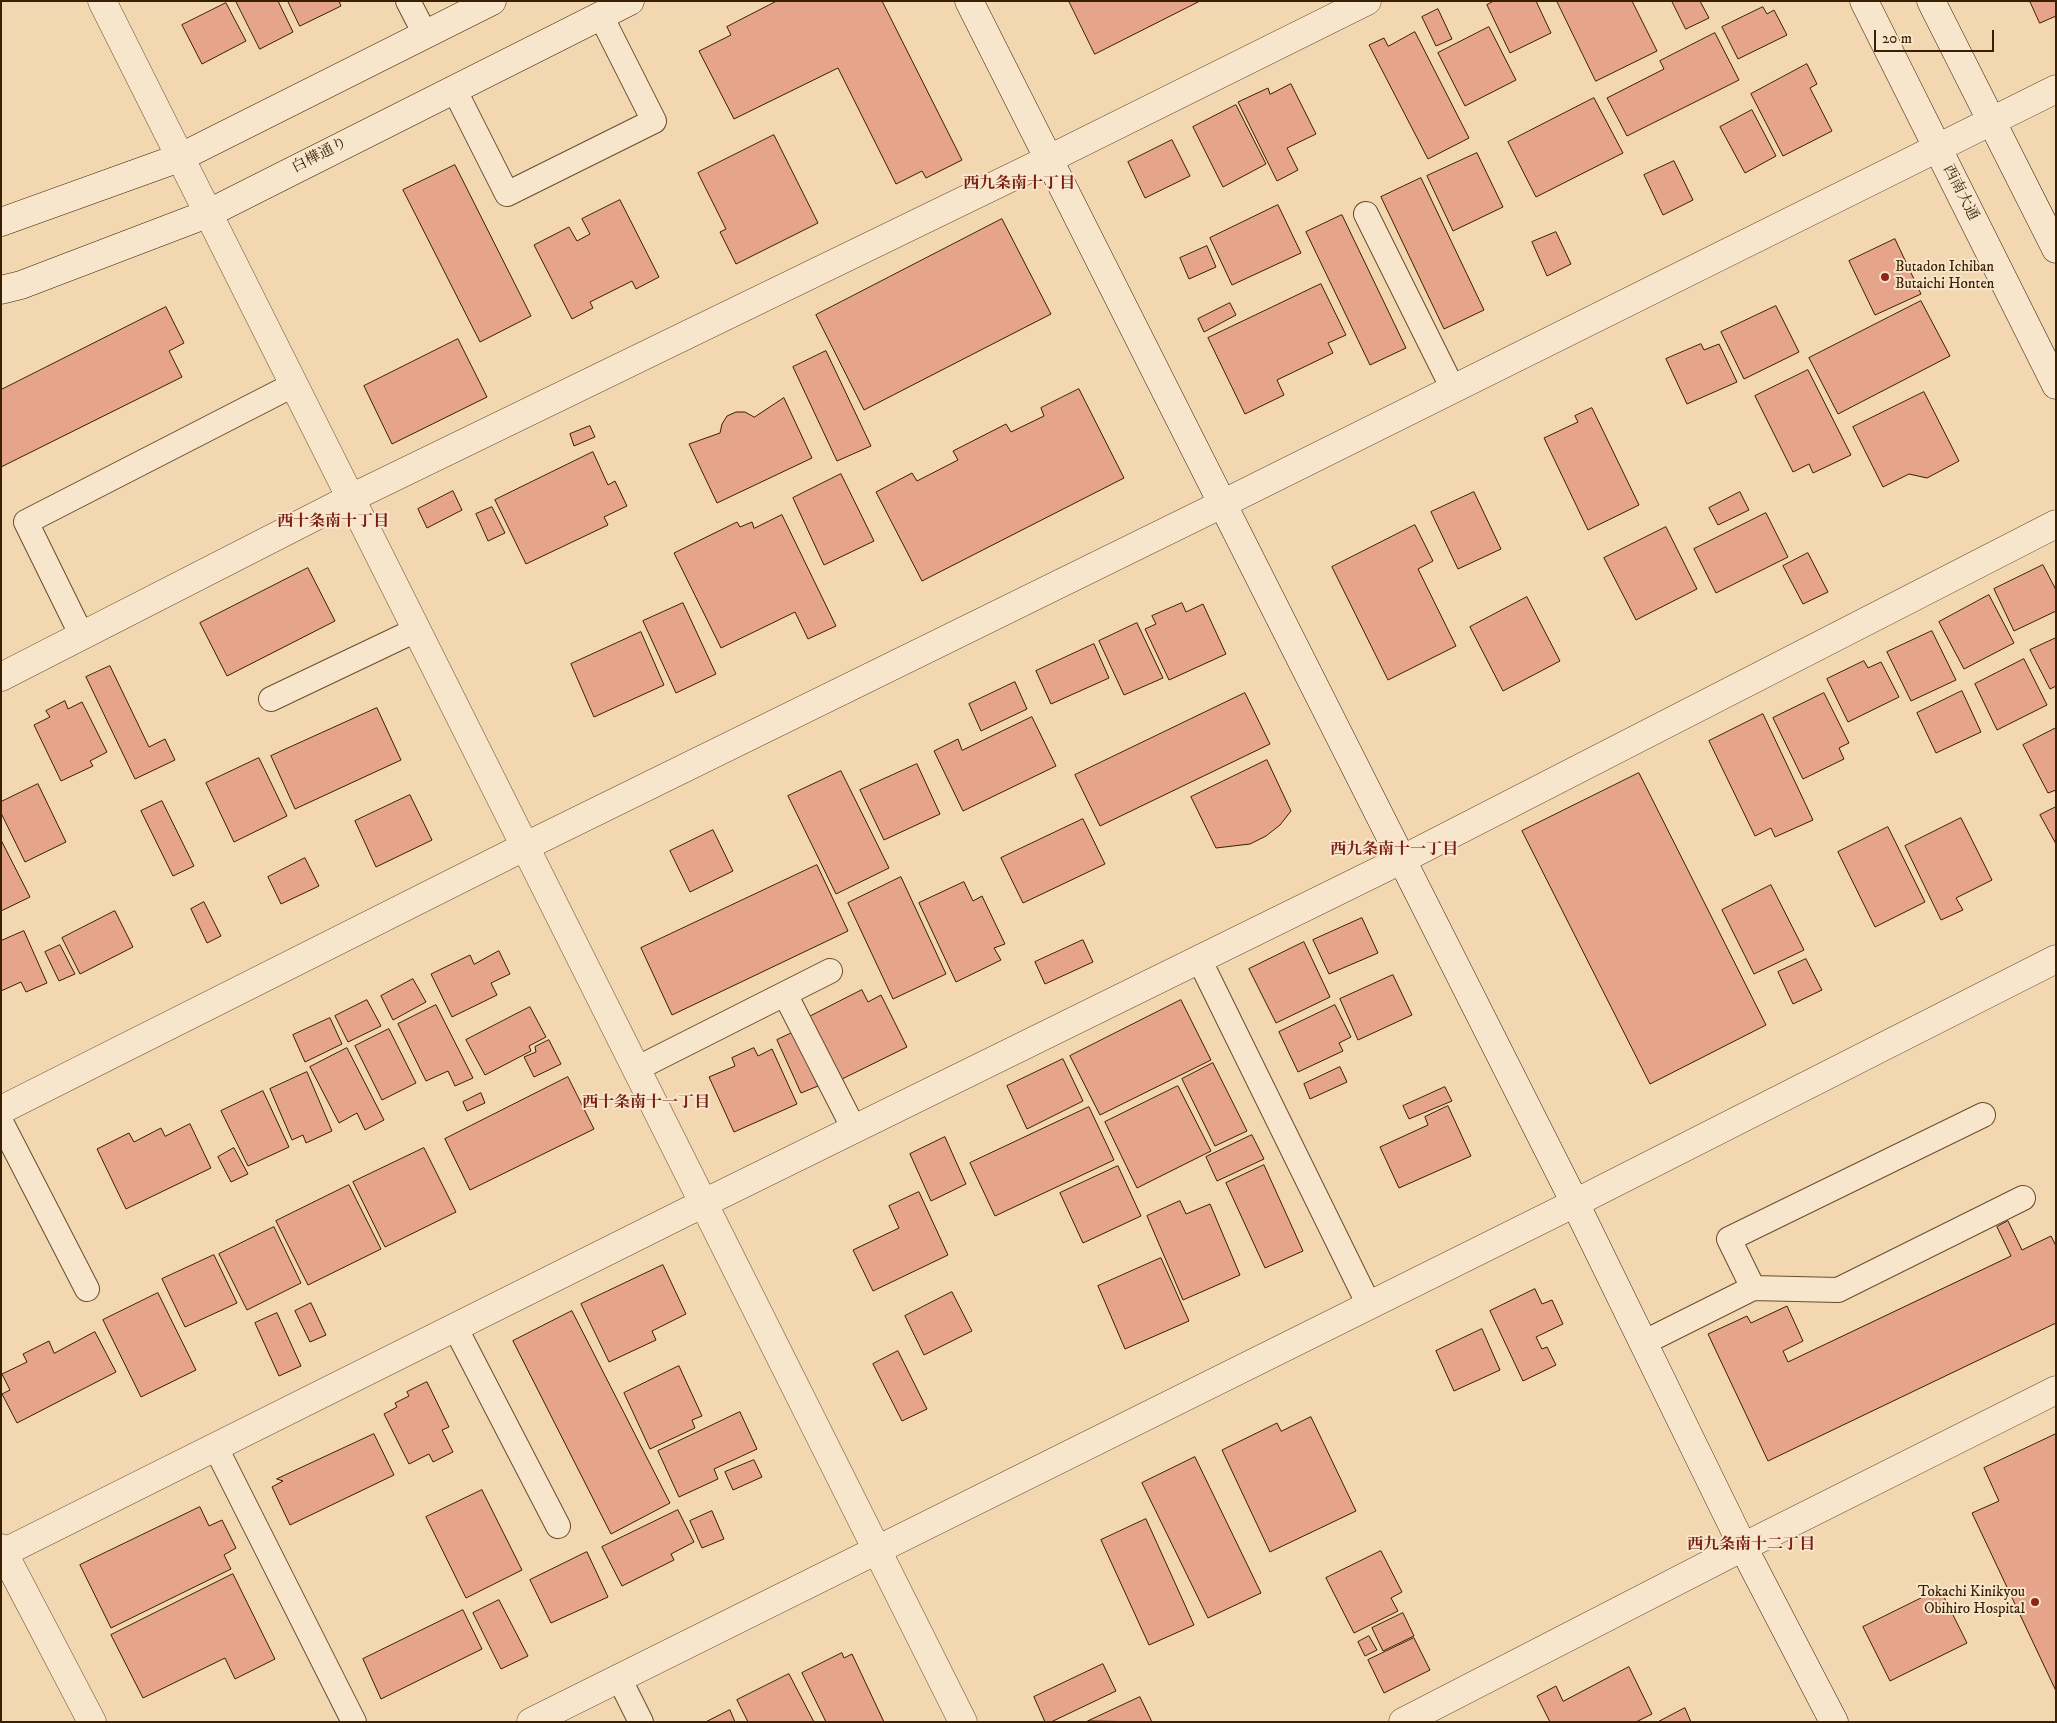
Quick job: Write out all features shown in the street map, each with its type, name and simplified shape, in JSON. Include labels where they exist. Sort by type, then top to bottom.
[{"type":"street","points":[[102,1],[178,158],[351,498],[963,1722]]},
{"type":"street","points":[[1,222],[178,158],[492,1]]},
{"type":"street","name":"白樺通り","points":[[1,290],[21,285],[207,214],[630,1]]},
{"type":"street","points":[[968,1],[1575,1203],[1743,1547],[1834,1722]]},
{"type":"street","points":[[1,677],[351,498],[1047,160],[1367,1]]},
{"type":"street","name":"西南大通","points":[[1864,1],[2056,384]]},
{"type":"street","points":[[1931,1],[2056,249]]},
{"type":"street","points":[[1,1110],[524,846],[1222,504],[2056,89]]},
{"type":"street","points":[[92,1722],[2,1552],[704,1203],[1402,860],[2056,524]]},
{"type":"street","points":[[531,1722],[875,1549],[1575,1203],[2056,959]]},
{"type":"street","points":[[1403,1722],[1743,1547],[2056,1390]]},
{"type":"lane","points":[[408,1],[425,34]]},
{"type":"lane","points":[[454,89],[507,194],[654,121],[601,16]]},
{"type":"lane","points":[[1366,214],[1453,389]]},
{"type":"lane","points":[[82,636],[26,522],[293,385]]},
{"type":"lane","points":[[271,699],[416,630]]},
{"type":"lane","points":[[1199,959],[1369,1305]]},
{"type":"lane","points":[[636,1069],[830,971]]},
{"type":"lane","points":[[785,994],[854,1129]]},
{"type":"lane","points":[[1753,1288],[1729,1239],[1983,1115]]},
{"type":"lane","points":[[1,1122],[87,1289]]},
{"type":"lane","points":[[1643,1343],[1753,1288],[1838,1290],[2023,1198]]},
{"type":"lane","points":[[455,1327],[558,1526]]},
{"type":"lane","points":[[215,1446],[354,1722]]},
{"type":"lane","points":[[619,1678],[641,1722]]},
{"type":"building","points":[[236,1],[278,1],[293,32],[260,49]]},
{"type":"building","points":[[288,1],[339,1],[341,6],[300,26]]},
{"type":"building","points":[[777,1],[882,1],[962,160],[926,178],[922,171],[896,184],[838,68],[734,119],[699,51],[731,35],[727,27]]},
{"type":"building","points":[[1069,1],[1200,1],[1095,54]]},
{"type":"building","points":[[1494,1],[1536,1],[1551,33],[1510,53],[1487,5]]},
{"type":"building","points":[[1557,1],[1632,1],[1657,51],[1596,81]]},
{"type":"building","points":[[1672,1],[1700,1],[1709,18],[1686,29]]},
{"type":"building","points":[[2030,1],[2056,1],[2056,16],[2040,23]]},
{"type":"building","points":[[226,3],[246,41],[202,64],[182,25]]},
{"type":"building","points":[[1763,7],[1767,14],[1774,10],[1787,35],[1738,59],[1722,27]]},
{"type":"building","points":[[1438,9],[1452,39],[1436,46],[1422,17]]},
{"type":"building","points":[[1489,27],[1516,80],[1465,106],[1438,53]]},
{"type":"building","points":[[1415,32],[1469,138],[1428,159],[1369,45],[1384,38],[1388,46]]},
{"type":"building","points":[[1715,33],[1739,80],[1627,136],[1607,98],[1664,69],[1660,61]]},
{"type":"building","points":[[1807,64],[1817,84],[1810,88],[1832,131],[1783,156],[1751,94]]},
{"type":"building","points":[[1291,84],[1316,134],[1287,148],[1298,170],[1277,181],[1238,102],[1268,88],[1270,94]]},
{"type":"building","points":[[1594,98],[1623,153],[1536,197],[1508,142]]},
{"type":"building","points":[[1236,105],[1266,164],[1223,187],[1193,127]]},
{"type":"building","points":[[1752,110],[1776,156],[1745,173],[1720,127]]},
{"type":"building","points":[[774,135],[818,223],[736,264],[720,232],[726,229],[698,173]]},
{"type":"building","points":[[1172,140],[1190,176],[1145,198],[1128,162]]},
{"type":"building","points":[[1477,153],[1503,207],[1453,231],[1427,176]]},
{"type":"building","points":[[1674,161],[1693,200],[1663,215],[1644,175]]},
{"type":"building","points":[[455,165],[531,316],[480,342],[403,190]]},
{"type":"building","points":[[1421,178],[1484,310],[1444,329],[1381,197]]},
{"type":"building","points":[[620,200],[659,277],[636,289],[632,281],[590,302],[593,308],[572,319],[534,245],[569,227],[577,241],[590,234],[582,219]]},
{"type":"building","points":[[1278,205],[1301,253],[1232,285],[1210,238]]},
{"type":"building","points":[[1342,215],[1406,348],[1370,365],[1306,232]]},
{"type":"building","points":[[1002,219],[1051,314],[864,410],[816,315]]},
{"type":"building","points":[[1556,232],[1571,264],[1547,276],[1532,242]]},
{"type":"building","name":"Butadon Ichiban Butaichi Honten","points":[[1895,239],[1921,294],[1875,315],[1849,261]]},
{"type":"building","points":[[1207,246],[1216,267],[1189,279],[1180,258]]},
{"type":"building","points":[[1321,284],[1346,335],[1328,343],[1333,353],[1277,380],[1284,395],[1245,414],[1208,338]]},
{"type":"building","points":[[1921,301],[1950,356],[1838,414],[1809,358]]},
{"type":"building","points":[[1230,303],[1236,315],[1204,332],[1198,319]]},
{"type":"building","points":[[1776,306],[1799,352],[1744,379],[1721,332]]},
{"type":"building","points":[[166,307],[184,343],[169,351],[182,377],[1,467],[1,390]]},
{"type":"building","points":[[458,339],[487,397],[392,444],[364,386]]},
{"type":"building","points":[[1701,344],[1704,350],[1719,344],[1737,382],[1687,404],[1666,359]]},
{"type":"building","points":[[826,351],[871,446],[837,461],[793,367]]},
{"type":"building","points":[[1808,370],[1851,455],[1813,473],[1809,464],[1793,472],[1755,396]]},
{"type":"building","points":[[1079,389],[1124,478],[922,581],[876,492],[912,473],[917,481],[958,460],[953,451],[1006,424],[1011,432],[1044,416],[1041,408]]},
{"type":"building","points":[[1924,392],[1959,461],[1927,478],[1909,474],[1883,487],[1853,427]]},
{"type":"building","points":[[784,398],[812,458],[717,503],[689,444],[720,433],[722,424],[727,416],[736,412],[745,412],[754,417]]},
{"type":"building","points":[[1592,408],[1639,505],[1588,530],[1544,438],[1578,422],[1575,416]]},
{"type":"building","points":[[590,426],[595,437],[574,446],[570,434]]},
{"type":"building","points":[[593,452],[608,485],[615,481],[627,506],[604,517],[608,525],[526,564],[495,500]]},
{"type":"building","points":[[841,474],[874,541],[824,565],[793,498]]},
{"type":"building","points":[[453,491],[462,510],[427,528],[418,509]]},
{"type":"building","points":[[1474,492],[1501,549],[1458,569],[1431,512]]},
{"type":"building","points":[[1740,492],[1749,510],[1718,525],[1709,508]]},
{"type":"building","points":[[492,507],[505,533],[488,541],[476,514]]},
{"type":"building","points":[[1766,513],[1788,557],[1716,593],[1694,549]]},
{"type":"building","points":[[782,515],[836,626],[808,639],[795,612],[721,648],[674,553],[737,522],[740,527],[752,522],[754,528]]},
{"type":"building","points":[[1415,525],[1433,561],[1418,569],[1456,646],[1388,680],[1332,567]]},
{"type":"building","points":[[1666,527],[1697,589],[1636,620],[1604,558]]},
{"type":"building","points":[[1808,553],[1828,592],[1803,604],[1783,566]]},
{"type":"building","points":[[2043,565],[2056,590],[2056,611],[2014,631],[1994,589]]},
{"type":"building","points":[[308,568],[335,621],[227,676],[200,623]]},
{"type":"building","points":[[1989,595],[2014,643],[1964,669],[1939,622]]},
{"type":"building","points":[[1527,597],[1560,661],[1503,691],[1470,627]]},
{"type":"building","points":[[683,603],[716,674],[676,693],[643,621]]},
{"type":"building","points":[[1182,603],[1186,612],[1203,604],[1226,654],[1169,680],[1145,629],[1156,624],[1152,616]]},
{"type":"building","points":[[1137,623],[1163,678],[1124,695],[1099,641]]},
{"type":"building","points":[[1932,631],[1956,680],[1911,701],[1887,652]]},
{"type":"building","points":[[641,632],[664,685],[594,717],[571,664]]},
{"type":"building","points":[[2056,638],[2056,686],[2050,689],[2030,650]]},
{"type":"building","points":[[1094,644],[1109,678],[1051,704],[1036,671]]},
{"type":"building","points":[[2024,659],[2047,705],[1997,730],[1975,684]]},
{"type":"building","points":[[1864,661],[1868,668],[1881,662],[1899,697],[1848,722],[1827,679]]},
{"type":"building","points":[[110,666],[149,747],[165,739],[175,760],[135,779],[86,677]]},
{"type":"building","points":[[1015,682],[1027,709],[981,731],[969,704]]},
{"type":"building","points":[[1962,691],[1981,732],[1936,753],[1917,713]]},
{"type":"building","points":[[1245,693],[1270,744],[1100,826],[1075,775]]},
{"type":"building","points":[[1824,693],[1849,743],[1839,748],[1844,759],[1803,779],[1773,718]]},
{"type":"building","points":[[65,701],[68,709],[82,702],[107,752],[90,761],[93,766],[61,781],[34,725],[50,717],[46,711]]},
{"type":"building","points":[[377,708],[401,760],[295,809],[271,756]]},
{"type":"building","points":[[1763,714],[1813,820],[1775,837],[1771,828],[1755,836],[1709,741]]},
{"type":"building","points":[[1032,717],[1056,766],[963,811],[934,751],[958,739],[962,750]]},
{"type":"building","points":[[2056,728],[2056,790],[2048,793],[2023,745]]},
{"type":"building","points":[[259,758],[287,816],[234,842],[206,783]]},
{"type":"building","points":[[1267,760],[1291,811],[1280,825],[1266,836],[1250,844],[1216,848],[1191,797]]},
{"type":"building","points":[[917,764],[940,814],[884,840],[860,790]]},
{"type":"building","points":[[841,771],[889,868],[836,894],[788,796]]},
{"type":"building","points":[[1639,773],[1766,1025],[1650,1084],[1522,831]]},
{"type":"building","points":[[38,784],[66,842],[25,862],[1,813],[1,802]]},
{"type":"building","points":[[410,795],[432,840],[376,867],[355,821]]},
{"type":"building","points":[[162,801],[194,866],[173,876],[141,811]]},
{"type":"building","points":[[2056,807],[2056,844],[2040,815]]},
{"type":"building","points":[[1961,818],[1992,880],[1956,898],[1963,910],[1941,920],[1905,846]]},
{"type":"building","points":[[1083,819],[1105,864],[1023,903],[1001,858]]},
{"type":"building","points":[[1888,827],[1925,902],[1875,927],[1838,852]]},
{"type":"building","points":[[713,830],[733,871],[690,892],[670,851]]},
{"type":"building","points":[[1,840],[30,897],[1,911]]},
{"type":"building","points":[[305,858],[319,886],[281,904],[268,877]]},
{"type":"building","points":[[817,865],[848,931],[672,1015],[641,948]]},
{"type":"building","points":[[901,877],[946,974],[893,999],[848,903]]},
{"type":"building","points":[[964,882],[973,901],[982,896],[1005,944],[994,948],[1001,960],[956,982],[919,903]]},
{"type":"building","points":[[1771,885],[1804,950],[1754,974],[1722,910]]},
{"type":"building","points":[[204,902],[221,936],[207,943],[191,909]]},
{"type":"building","points":[[115,911],[133,947],[80,974],[62,938]]},
{"type":"building","points":[[1362,918],[1378,953],[1329,974],[1313,940]]},
{"type":"building","points":[[24,931],[47,983],[26,992],[21,982],[1,991],[1,941]]},
{"type":"building","points":[[1083,940],[1093,962],[1045,984],[1035,962]]},
{"type":"building","points":[[1304,942],[1330,997],[1276,1023],[1249,969]]},
{"type":"building","points":[[60,945],[75,974],[59,981],[45,952]]},
{"type":"building","points":[[499,951],[510,974],[491,983],[497,995],[452,1017],[431,974],[470,955],[474,964]]},
{"type":"building","points":[[1806,959],[1822,990],[1793,1004],[1778,972]]},
{"type":"building","points":[[1393,975],[1412,1015],[1358,1040],[1340,999]]},
{"type":"building","points":[[413,979],[426,1002],[393,1020],[381,996]]},
{"type":"building","points":[[862,990],[868,1002],[881,995],[907,1047],[840,1080],[809,1017]]},
{"type":"building","points":[[367,1000],[381,1026],[348,1042],[335,1016]]},
{"type":"building","points":[[1181,1000],[1211,1060],[1100,1115],[1070,1056]]},
{"type":"building","points":[[436,1005],[473,1078],[455,1086],[448,1071],[426,1081],[398,1024]]},
{"type":"building","points":[[1335,1005],[1351,1037],[1339,1043],[1343,1051],[1298,1072],[1279,1032]]},
{"type":"building","points":[[530,1007],[546,1037],[529,1046],[531,1051],[485,1075],[466,1040]]},
{"type":"building","points":[[330,1018],[342,1044],[305,1062],[293,1035]]},
{"type":"building","points":[[389,1029],[416,1083],[382,1100],[355,1046]]},
{"type":"building","points":[[794,1032],[818,1086],[801,1093],[777,1040]]},
{"type":"building","points":[[549,1040],[561,1064],[534,1077],[524,1057],[536,1052],[535,1047]]},
{"type":"building","points":[[347,1048],[384,1120],[365,1130],[357,1113],[339,1123],[310,1067]]},
{"type":"building","points":[[754,1048],[758,1056],[772,1049],[797,1104],[734,1132],[709,1077],[735,1066],[732,1058]]},
{"type":"building","points":[[1063,1059],[1083,1101],[1027,1129],[1007,1086]]},
{"type":"building","points":[[1213,1063],[1247,1131],[1215,1146],[1182,1079]]},
{"type":"building","points":[[1340,1067],[1347,1082],[1310,1099],[1304,1084]]},
{"type":"building","points":[[307,1072],[332,1131],[306,1143],[303,1135],[292,1140],[270,1089]]},
{"type":"building","points":[[568,1077],[594,1129],[470,1190],[445,1139]]},
{"type":"building","points":[[1178,1086],[1211,1151],[1137,1188],[1105,1122]]},
{"type":"building","points":[[1445,1087],[1452,1101],[1409,1119],[1403,1106]]},
{"type":"building","points":[[263,1091],[289,1147],[248,1166],[221,1111]]},
{"type":"building","points":[[481,1093],[485,1103],[467,1111],[463,1102]]},
{"type":"building","points":[[1448,1106],[1471,1156],[1399,1188],[1380,1147],[1428,1125],[1425,1117]]},
{"type":"building","points":[[1089,1107],[1114,1160],[995,1216],[970,1163]]},
{"type":"building","points":[[190,1124],[211,1168],[126,1209],[97,1149],[129,1133],[134,1142],[161,1128],[165,1136]]},
{"type":"building","points":[[1252,1135],[1264,1159],[1217,1181],[1206,1157]]},
{"type":"building","points":[[945,1137],[966,1184],[931,1201],[910,1154]]},
{"type":"building","points":[[234,1148],[248,1174],[231,1182],[218,1157]]},
{"type":"building","points":[[424,1148],[456,1212],[385,1247],[353,1182]]},
{"type":"building","points":[[1264,1165],[1303,1251],[1265,1268],[1226,1183]]},
{"type":"building","points":[[1118,1166],[1141,1216],[1083,1243],[1060,1193]]},
{"type":"building","points":[[349,1185],[381,1249],[308,1285],[276,1221]]},
{"type":"building","points":[[919,1192],[948,1255],[873,1291],[853,1250],[899,1228],[889,1206]]},
{"type":"building","points":[[1180,1201],[1186,1214],[1210,1204],[1240,1275],[1183,1300],[1147,1216]]},
{"type":"building","points":[[2008,1221],[2022,1250],[2051,1236],[2056,1246],[2056,1323],[1768,1461],[1708,1334],[1747,1316],[1751,1323],[1787,1306],[1803,1341],[1783,1351],[1788,1362],[2011,1256],[1997,1227]]},
{"type":"building","points":[[274,1227],[301,1283],[247,1310],[219,1254]]},
{"type":"building","points":[[214,1255],[237,1303],[185,1327],[162,1279]]},
{"type":"building","points":[[1161,1258],[1189,1321],[1125,1349],[1098,1286]]},
{"type":"building","points":[[663,1265],[686,1314],[652,1331],[656,1340],[609,1362],[581,1304]]},
{"type":"building","points":[[1535,1289],[1542,1304],[1552,1300],[1563,1324],[1536,1337],[1542,1349],[1547,1347],[1556,1365],[1523,1381],[1490,1311]]},
{"type":"building","points":[[952,1292],[972,1331],[924,1355],[905,1316]]},
{"type":"building","points":[[158,1293],[196,1370],[141,1397],[103,1320]]},
{"type":"building","points":[[311,1303],[326,1335],[310,1342],[295,1311]]},
{"type":"building","points":[[572,1311],[670,1503],[611,1534],[513,1341]]},
{"type":"building","points":[[277,1313],[301,1366],[279,1376],[255,1323]]},
{"type":"building","points":[[1482,1329],[1500,1370],[1454,1391],[1436,1351]]},
{"type":"building","points":[[95,1332],[116,1372],[17,1423],[2,1394],[10,1390],[2,1374],[27,1362],[23,1354],[49,1341],[54,1353]]},
{"type":"building","points":[[898,1351],[927,1409],[902,1421],[873,1364]]},
{"type":"building","points":[[679,1366],[702,1416],[692,1420],[695,1428],[650,1449],[624,1393]]},
{"type":"building","points":[[427,1382],[449,1427],[442,1430],[453,1452],[433,1462],[429,1454],[409,1464],[384,1414],[397,1407],[395,1403],[409,1396],[407,1392]]},
{"type":"building","points":[[740,1412],[757,1449],[714,1469],[718,1479],[679,1497],[658,1451]]},
{"type":"building","points":[[1311,1417],[1356,1511],[1270,1552],[1222,1450],[1277,1423],[1281,1431]]},
{"type":"building","points":[[374,1434],[394,1475],[290,1525],[272,1487],[283,1481],[277,1479]]},
{"type":"building","name":"Tokachi Kinikyou Obihiro Hospital","points":[[2056,1434],[2056,1691],[1972,1513],[1999,1501],[1984,1468]]},
{"type":"building","points":[[1195,1457],[1261,1593],[1208,1618],[1142,1483]]},
{"type":"building","points":[[754,1460],[762,1477],[733,1490],[725,1472]]},
{"type":"building","points":[[482,1490],[522,1570],[466,1598],[426,1517]]},
{"type":"building","points":[[200,1507],[209,1526],[222,1520],[236,1548],[224,1555],[231,1569],[111,1628],[80,1565]]},
{"type":"building","points":[[678,1510],[694,1542],[671,1554],[674,1560],[622,1586],[602,1547]]},
{"type":"building","points":[[712,1511],[724,1539],[702,1548],[690,1521]]},
{"type":"building","points":[[1146,1519],[1194,1625],[1149,1645],[1101,1540]]},
{"type":"building","points":[[1381,1551],[1402,1592],[1391,1598],[1398,1611],[1354,1633],[1326,1578]]},
{"type":"building","points":[[587,1552],[608,1597],[551,1623],[530,1580]]},
{"type":"building","points":[[233,1574],[275,1659],[235,1679],[225,1658],[143,1698],[111,1635]]},
{"type":"building","points":[[1940,1589],[1967,1643],[1890,1681],[1863,1627]]},
{"type":"building","points":[[499,1600],[528,1656],[501,1669],[473,1613]]},
{"type":"building","points":[[463,1610],[482,1649],[381,1699],[363,1659]]},
{"type":"building","points":[[1403,1613],[1414,1636],[1383,1651],[1372,1628]]},
{"type":"building","points":[[1369,1636],[1377,1650],[1365,1656],[1358,1642]]},
{"type":"building","points":[[1414,1638],[1430,1670],[1384,1693],[1368,1660]]},
{"type":"building","points":[[842,1653],[844,1658],[852,1654],[884,1722],[826,1722],[802,1673]]},
{"type":"building","points":[[1103,1664],[1116,1691],[1051,1722],[1045,1722],[1034,1697]]},
{"type":"building","points":[[1629,1667],[1652,1714],[1636,1722],[1550,1722],[1537,1696],[1556,1686],[1563,1701]]},
{"type":"building","points":[[789,1674],[814,1722],[748,1722],[737,1700]]},
{"type":"building","points":[[1140,1697],[1152,1722],[1088,1721]]},
{"type":"building","points":[[1685,1708],[1691,1722],[1658,1722]]},
{"type":"building","points":[[730,1710],[735,1722],[706,1722]]},
{"type":"place","name":"Butadon Ichiban Butaichi Honten","points":[[1885,277]]},
{"type":"place","name":"Tokachi Kinikyou Obihiro Hospital","points":[[2035,1602]]},
{"type":"district","name":"西九条南十丁目","points":[[1019,185]]},
{"type":"district","name":"西十条南十丁目","points":[[333,523]]},
{"type":"district","name":"西九条南十一丁目","points":[[1394,851]]},
{"type":"district","name":"西十条南十一丁目","points":[[646,1104]]},
{"type":"district","name":"西九条南十二丁目","points":[[1751,1546]]}]
